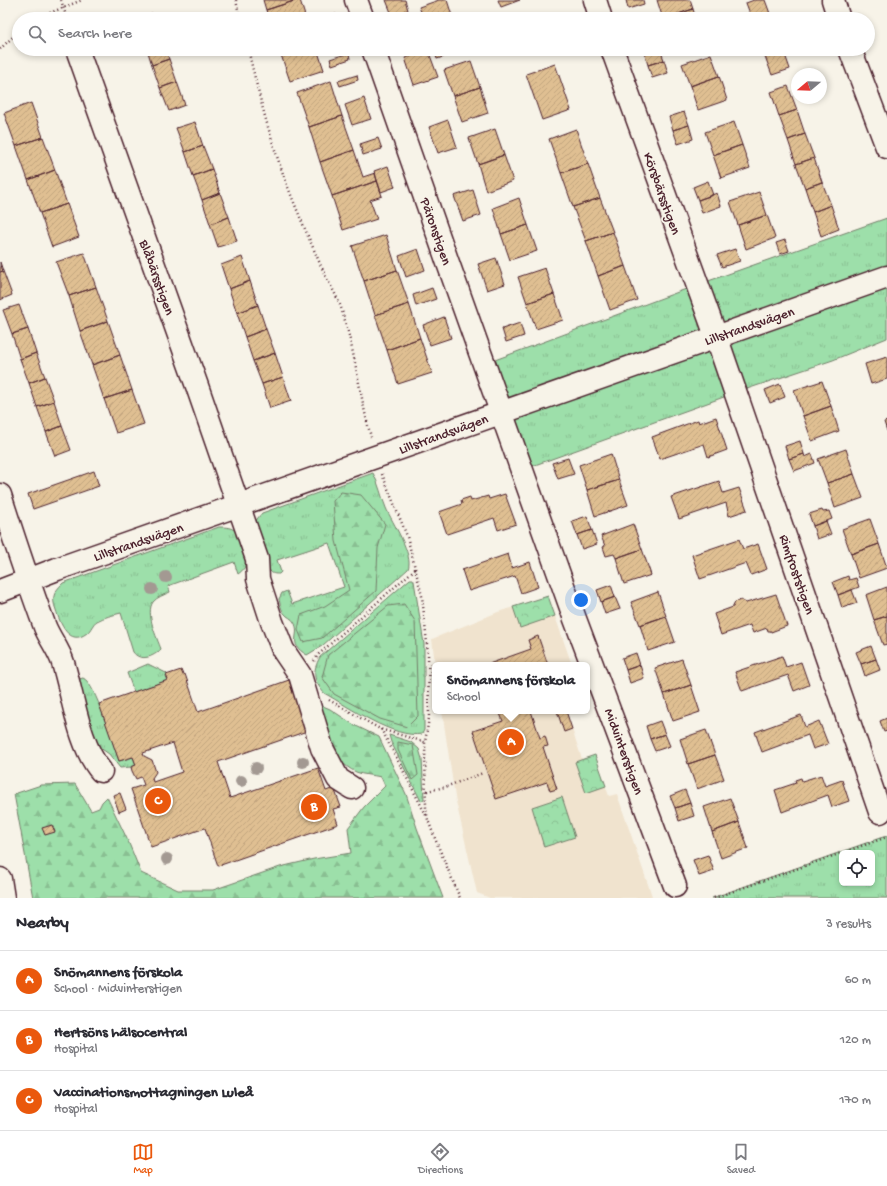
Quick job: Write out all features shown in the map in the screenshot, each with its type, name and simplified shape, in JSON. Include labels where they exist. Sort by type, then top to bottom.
[{"type":"street","points":[[356,0],[360,12]]},
{"type":"street","points":[[595,0],[599,12]]},
{"type":"street","points":[[833,0],[837,12]]},
{"type":"street","name":"Blåbärsstigen","points":[[79,56],[257,559],[258,579],[277,636],[283,650],[300,674],[322,748],[338,778],[352,788]]},
{"type":"street","name":"Päronstigen","points":[[375,56],[501,412]]},
{"type":"street","name":"Körsbärsstigen","points":[[615,56],[716,336]]},
{"type":"street","points":[[853,56],[887,147]]},
{"type":"street","name":"Lillstrandsvägen","points":[[0,591],[29,579],[238,505],[887,277]]},
{"type":"street","name":"Rimfroststigen","points":[[716,336],[880,812]]},
{"type":"street","name":"Midvinterstigen","points":[[501,412],[575,619],[675,886]]},
{"type":"street","points":[[0,495],[22,564],[29,579],[46,629],[62,662],[80,726],[93,762],[101,771]]},
{"type":"street","points":[[0,879],[3,898]]},
{"type":"path","points":[[61,0],[65,12]]},
{"type":"path","points":[[51,12],[82,0]]},
{"type":"path","points":[[236,0],[239,12]]},
{"type":"path","points":[[0,49],[12,38]]},
{"type":"path","points":[[250,56],[282,170],[345,320],[358,376],[366,421],[371,437]]},
{"type":"path","points":[[382,474],[407,536],[422,596],[428,653],[429,718],[425,742],[427,791],[426,809],[428,820]]},
{"type":"path","points":[[312,664],[319,654],[415,568]]},
{"type":"path","points":[[326,699],[380,729],[425,742]]},
{"type":"path","points":[[380,729],[428,820],[460,898]]},
{"type":"path","points":[[427,791],[445,787],[483,772]]},
{"type":"path","points":[[714,898],[887,837]]},
{"type":"shaded area","points":[[548,596],[571,662],[435,662],[432,639],[498,612]]},
{"type":"shaded area","points":[[442,714],[567,714],[582,759],[595,755],[609,796],[617,794],[652,896],[646,898],[490,898],[477,893],[455,797]]},
{"type":"green space","points":[[887,218],[887,338],[833,360],[735,393],[521,470],[476,367],[697,285]]},
{"type":"green space","points":[[373,473],[386,508],[402,538],[408,556],[408,569],[322,646],[307,655],[297,647],[296,627],[293,621],[284,612],[279,599],[282,593],[287,591],[292,604],[344,587],[329,543],[277,560],[281,572],[279,574],[275,574],[270,571],[262,549],[255,525],[257,519],[262,513]]},
{"type":"green space","points":[[341,492],[361,495],[385,524],[378,548],[376,591],[322,638],[303,642],[298,630],[301,615],[325,606],[349,590],[336,541],[333,501]]},
{"type":"green space","points":[[219,527],[231,528],[240,536],[246,552],[246,564],[242,571],[238,574],[234,562],[168,586],[170,592],[153,602],[150,612],[152,626],[161,649],[158,652],[143,658],[139,657],[133,652],[121,613],[97,621],[87,633],[81,637],[75,637],[66,632],[54,605],[54,595],[63,583]]},
{"type":"green space","points":[[410,579],[413,579],[414,581],[424,644],[424,730],[422,734],[398,732],[372,721],[324,693],[315,676],[316,667],[320,657]]},
{"type":"green space","points":[[548,596],[555,616],[520,628],[513,607]]},
{"type":"green space","points":[[404,604],[415,621],[418,716],[407,727],[380,719],[334,694],[322,677],[328,655],[388,606]]},
{"type":"green space","points":[[148,664],[166,673],[168,675],[166,676],[168,680],[134,692],[127,673]]},
{"type":"green space","points":[[83,678],[88,682],[98,702],[119,761],[133,757],[136,765],[120,768],[109,754],[96,745],[75,680]]},
{"type":"green space","points":[[316,703],[330,709],[354,725],[379,737],[406,794],[443,898],[33,898],[14,794],[41,785],[75,784],[91,811],[99,808],[107,797],[128,841],[141,873],[178,890],[213,890],[280,867],[314,859],[351,853],[348,828],[364,807],[385,786],[381,777],[356,772],[347,767],[340,760],[325,733]]},
{"type":"green space","points":[[389,735],[411,742],[419,749],[422,759],[424,799],[421,801],[391,742]]},
{"type":"green space","points":[[398,742],[413,745],[418,775],[412,780],[398,750]]},
{"type":"green space","points":[[595,755],[606,786],[586,793],[575,762]]},
{"type":"green space","points":[[562,797],[575,837],[544,847],[532,807]]},
{"type":"green space","points":[[887,836],[887,898],[712,898],[839,853],[839,886],[875,886],[875,850],[846,850]]},
{"type":"building","points":[[263,0],[297,0],[266,10]]},
{"type":"building","points":[[300,0],[304,12],[267,12],[266,10]]},
{"type":"building","points":[[386,0],[405,0],[408,10],[402,12],[391,12]]},
{"type":"building","points":[[439,0],[447,0],[451,12],[421,12],[419,7]]},
{"type":"building","points":[[498,0],[520,0],[501,7]]},
{"type":"building","points":[[626,0],[643,0],[644,4],[628,9]]},
{"type":"building","points":[[657,0],[690,0],[693,9],[684,12],[661,12]]},
{"type":"building","points":[[754,0],[765,0],[769,12],[749,12],[746,3]]},
{"type":"building","points":[[693,9],[694,12],[685,12]]},
{"type":"building","points":[[149,56],[168,56],[169,59],[152,65]]},
{"type":"building","points":[[281,56],[319,56],[324,70],[290,81]]},
{"type":"building","points":[[340,56],[350,56],[350,59],[332,65],[330,59]]},
{"type":"building","points":[[411,56],[430,56],[438,77],[414,85],[405,58]]},
{"type":"building","points":[[436,56],[446,56],[437,59]]},
{"type":"building","points":[[645,56],[663,56],[664,60],[648,65]]},
{"type":"building","points":[[705,56],[712,56],[719,76],[690,86],[682,64]]},
{"type":"building","points":[[765,56],[785,56],[790,69],[772,75]]},
{"type":"building","points":[[169,59],[177,82],[160,88],[152,65]]},
{"type":"building","points":[[664,60],[668,73],[652,78],[648,65]]},
{"type":"building","points":[[471,61],[480,87],[453,96],[444,70]]},
{"type":"building","points":[[555,64],[571,110],[542,120],[526,74]]},
{"type":"building","points":[[357,75],[358,80],[340,86],[338,81]]},
{"type":"building","points":[[719,76],[727,100],[698,110],[690,86]]},
{"type":"building","points":[[331,81],[342,116],[309,127],[297,93]]},
{"type":"building","points":[[177,82],[185,105],[169,111],[160,88]]},
{"type":"building","points":[[788,86],[791,94],[791,104],[795,104],[797,110],[779,116],[771,92]]},
{"type":"building","points":[[480,87],[488,113],[462,122],[453,96]]},
{"type":"building","points":[[364,98],[371,119],[352,125],[345,105]]},
{"type":"building","points":[[31,103],[43,137],[16,146],[4,113]]},
{"type":"building","points":[[797,110],[805,134],[788,140],[779,116]]},
{"type":"building","points":[[684,112],[689,125],[673,130],[669,117]]},
{"type":"building","points":[[342,116],[354,150],[320,162],[309,127]]},
{"type":"building","points":[[448,120],[457,147],[438,153],[429,127]]},
{"type":"building","points":[[195,122],[203,146],[185,152],[176,128]]},
{"type":"building","points":[[734,122],[742,145],[713,155],[705,132]]},
{"type":"building","points":[[689,125],[693,139],[678,144],[673,130]]},
{"type":"building","points":[[495,129],[504,155],[478,164],[469,138]]},
{"type":"building","points":[[576,129],[588,164],[561,173],[549,139]]},
{"type":"building","points":[[805,134],[814,158],[796,164],[788,140]]},
{"type":"building","points":[[43,137],[55,170],[28,180],[16,146]]},
{"type":"building","points":[[378,138],[382,149],[363,155],[360,144]]},
{"type":"building","points":[[742,145],[750,168],[721,178],[713,155]]},
{"type":"building","points":[[203,146],[212,169],[193,176],[185,152]]},
{"type":"building","points":[[354,150],[363,177],[375,173],[377,181],[332,196],[320,162]]},
{"type":"building","points":[[504,155],[513,181],[486,191],[478,164]]},
{"type":"building","points":[[814,158],[822,182],[805,188],[796,164]]},
{"type":"building","points":[[588,164],[600,198],[573,207],[561,173]]},
{"type":"building","points":[[388,166],[395,187],[381,192],[374,171]]},
{"type":"building","points":[[212,169],[220,193],[202,200],[193,176]]},
{"type":"building","points":[[55,170],[67,204],[40,213],[28,180]]},
{"type":"building","points":[[377,181],[382,196],[370,200],[377,219],[343,230],[332,196]]},
{"type":"building","points":[[708,181],[713,195],[698,200],[693,187]]},
{"type":"building","points":[[822,182],[831,205],[813,212],[805,188]]},
{"type":"building","points":[[473,190],[481,215],[463,221],[454,196]]},
{"type":"building","points":[[759,192],[767,215],[738,225],[730,202]]},
{"type":"building","points":[[220,193],[229,217],[210,224],[202,200]]},
{"type":"building","points":[[717,193],[721,206],[702,213],[698,200]]},
{"type":"building","points":[[519,198],[528,225],[501,234],[493,208]]},
{"type":"building","points":[[600,198],[613,232],[586,241],[573,207]]},
{"type":"building","points":[[67,204],[79,237],[52,247],[40,213]]},
{"type":"building","points":[[831,205],[839,229],[821,236],[813,212]]},
{"type":"building","points":[[767,215],[775,238],[746,249],[738,225]]},
{"type":"building","points":[[229,217],[237,241],[218,247],[210,224]]},
{"type":"building","points":[[528,225],[537,251],[510,260],[501,234]]},
{"type":"building","points":[[613,232],[625,266],[598,276],[586,241]]},
{"type":"building","points":[[386,235],[397,270],[364,281],[352,246]]},
{"type":"building","points":[[785,240],[789,251],[780,254],[776,243]]},
{"type":"building","points":[[418,249],[425,270],[406,277],[399,256]]},
{"type":"building","points":[[735,249],[740,261],[722,267],[717,255]]},
{"type":"building","points":[[84,253],[96,287],[69,296],[56,262]]},
{"type":"building","points":[[242,257],[250,281],[229,289],[221,265]]},
{"type":"building","points":[[496,258],[505,284],[487,290],[478,264]]},
{"type":"building","points":[[0,262],[3,271],[0,272]]},
{"type":"building","points":[[625,266],[637,300],[610,310],[598,276]]},
{"type":"building","points":[[545,268],[554,294],[527,303],[518,277]]},
{"type":"building","points":[[397,270],[409,304],[375,315],[364,281]]},
{"type":"building","points":[[3,271],[12,295],[0,300],[0,272]]},
{"type":"building","points":[[250,281],[258,305],[237,313],[229,289]]},
{"type":"building","points":[[96,287],[108,321],[80,331],[69,296]]},
{"type":"building","points":[[432,288],[436,299],[416,306],[413,295]]},
{"type":"building","points":[[554,294],[563,320],[536,329],[527,303]]},
{"type":"building","points":[[409,304],[420,338],[387,350],[375,315]]},
{"type":"building","points":[[19,305],[28,329],[12,334],[3,310]]},
{"type":"building","points":[[258,305],[266,329],[245,337],[237,313]]},
{"type":"building","points":[[444,317],[451,338],[430,345],[423,325]]},
{"type":"building","points":[[108,321],[120,355],[92,365],[80,331]]},
{"type":"building","points":[[520,323],[524,336],[506,342],[502,329]]},
{"type":"building","points":[[28,329],[36,353],[20,359],[12,334]]},
{"type":"building","points":[[266,329],[275,353],[253,361],[245,337]]},
{"type":"building","points":[[420,338],[432,373],[398,384],[387,350]]},
{"type":"building","points":[[36,353],[45,377],[29,383],[20,359]]},
{"type":"building","points":[[275,353],[283,377],[262,384],[253,361]]},
{"type":"building","points":[[120,355],[132,390],[104,399],[92,365]]},
{"type":"building","points":[[887,357],[887,379],[871,384],[865,364]]},
{"type":"building","points":[[45,377],[54,401],[37,407],[29,383]]},
{"type":"building","points":[[283,377],[291,401],[270,408],[262,384]]},
{"type":"building","points":[[822,381],[831,406],[803,416],[794,390]]},
{"type":"building","points":[[780,384],[785,397],[770,403],[765,390]]},
{"type":"building","points":[[132,390],[144,424],[116,433],[104,399]]},
{"type":"building","points":[[54,401],[62,426],[46,432],[37,407]]},
{"type":"building","points":[[831,406],[839,431],[812,441],[803,416]]},
{"type":"building","points":[[716,417],[727,450],[708,457],[704,444],[660,459],[652,437],[698,420],[699,423]]},
{"type":"building","points":[[887,421],[887,431],[884,422]]},
{"type":"building","points":[[62,426],[71,450],[55,456],[46,432]]},
{"type":"building","points":[[800,441],[804,454],[789,459],[785,446]]},
{"type":"building","points":[[846,449],[854,474],[827,483],[818,459]]},
{"type":"building","points":[[611,454],[619,480],[587,490],[579,465]]},
{"type":"building","points":[[804,454],[805,457],[812,454],[815,463],[794,471],[789,459]]},
{"type":"building","points":[[568,458],[574,474],[558,479],[552,463]]},
{"type":"building","points":[[94,471],[99,486],[33,509],[28,494]]},
{"type":"building","points":[[854,474],[863,498],[835,508],[827,483]]},
{"type":"building","points":[[619,480],[628,505],[595,516],[587,490]]},
{"type":"building","points":[[719,481],[723,493],[739,488],[747,510],[729,516],[726,503],[679,519],[671,497]]},
{"type":"building","points":[[505,494],[516,524],[498,530],[494,518],[447,534],[439,512],[462,504],[461,500],[470,497],[471,501],[488,496],[489,499]]},
{"type":"building","points":[[822,510],[823,512],[829,511],[832,519],[813,526],[809,514]]},
{"type":"building","points":[[587,516],[592,530],[577,535],[572,521]]},
{"type":"building","points":[[870,519],[879,544],[851,554],[842,529]]},
{"type":"building","points":[[826,521],[831,534],[817,539],[813,526]]},
{"type":"building","points":[[633,524],[642,549],[616,558],[614,554],[606,556],[603,547],[605,546],[601,536]]},
{"type":"building","points":[[592,530],[597,544],[582,549],[577,535]]},
{"type":"building","points":[[739,539],[743,549],[758,544],[767,569],[751,575],[746,563],[700,579],[692,555]]},
{"type":"building","points":[[879,544],[887,568],[859,578],[851,554]]},
{"type":"building","points":[[642,549],[651,575],[624,584],[616,558]]},
{"type":"building","points":[[508,554],[512,568],[530,562],[538,587],[521,593],[515,576],[469,591],[462,570]]},
{"type":"building","points":[[848,576],[849,580],[856,578],[859,587],[838,595],[833,582]]},
{"type":"building","points":[[611,585],[615,597],[601,602],[597,590]]},
{"type":"building","points":[[887,587],[887,616],[874,620],[866,595]]},
{"type":"building","points":[[852,590],[857,603],[842,608],[838,595]]},
{"type":"building","points":[[658,592],[666,616],[640,625],[631,602]]},
{"type":"building","points":[[776,594],[787,626],[771,632],[768,631],[767,628],[753,633],[750,625],[721,635],[714,614],[733,607],[735,602],[741,600],[746,603]]},
{"type":"building","points":[[615,597],[620,609],[605,614],[601,602]]},
{"type":"building","points":[[666,616],[675,642],[648,651],[640,625]]},
{"type":"building","points":[[887,616],[887,644],[883,645],[874,620]]},
{"type":"building","points":[[538,636],[547,662],[494,662],[531,649],[528,640]]},
{"type":"building","points":[[871,646],[876,659],[861,664],[856,652]]},
{"type":"building","points":[[636,653],[640,665],[626,670],[622,658]]},
{"type":"building","points":[[782,656],[786,667],[801,662],[809,685],[794,691],[788,675],[742,691],[735,672]]},
{"type":"building","points":[[682,659],[691,685],[664,694],[655,668]]},
{"type":"building","points":[[876,659],[880,670],[865,676],[861,664]]},
{"type":"building","points":[[640,665],[644,678],[630,683],[626,670]]},
{"type":"building","points":[[181,670],[183,675],[185,674],[198,712],[289,680],[307,731],[218,762],[230,798],[318,768],[326,791],[334,788],[341,807],[333,809],[338,824],[218,866],[205,828],[151,847],[131,789],[144,785],[141,777],[136,779],[132,771],[131,767],[136,765],[133,757],[119,761],[99,704],[168,680],[166,675]],"holes":[[[173,743],[182,772],[153,782],[152,778],[156,772],[152,760],[144,756],[143,753]]]},
{"type":"building","points":[[691,685],[700,712],[673,721],[664,694]]},
{"type":"building","points":[[500,714],[532,714],[540,738],[545,736],[548,746],[543,747],[557,789],[550,791],[547,782],[496,799],[473,731],[503,721]]},
{"type":"building","points":[[558,714],[567,714],[572,729],[564,732]]},
{"type":"building","points":[[801,715],[805,727],[819,721],[828,744],[813,749],[808,735],[762,752],[755,732]]},
{"type":"building","points":[[887,718],[887,731],[884,732],[880,721]]},
{"type":"building","points":[[660,721],[665,734],[650,739],[646,726]]},
{"type":"building","points":[[706,730],[715,755],[688,764],[680,739]]},
{"type":"building","points":[[665,734],[670,746],[655,751],[650,739]]},
{"type":"building","points":[[715,755],[724,779],[697,789],[688,764]]},
{"type":"building","points":[[821,775],[825,786],[842,780],[849,801],[832,807],[828,795],[782,812],[775,790],[796,783],[795,780],[801,778],[802,781]]},
{"type":"building","points":[[685,790],[690,803],[675,808],[670,796]]},
{"type":"building","points":[[120,793],[126,809],[119,812],[113,795]]},
{"type":"building","points":[[730,798],[739,822],[712,832],[704,807]]},
{"type":"building","points":[[690,803],[694,816],[679,821],[675,808]]},
{"type":"building","points":[[739,822],[748,848],[721,858],[712,832]]},
{"type":"building","points":[[52,825],[55,832],[45,835],[42,828]]},
{"type":"building","points":[[708,855],[714,871],[699,876],[693,860]]},
{"type":"place","name":"Snömannens förskola","points":[[511,742]]},
{"type":"place","name":"Vaccinationsmottagningen Luleå","points":[[158,801]]},
{"type":"place","name":"Hertsöns hälsocentral","points":[[314,807]]}]
